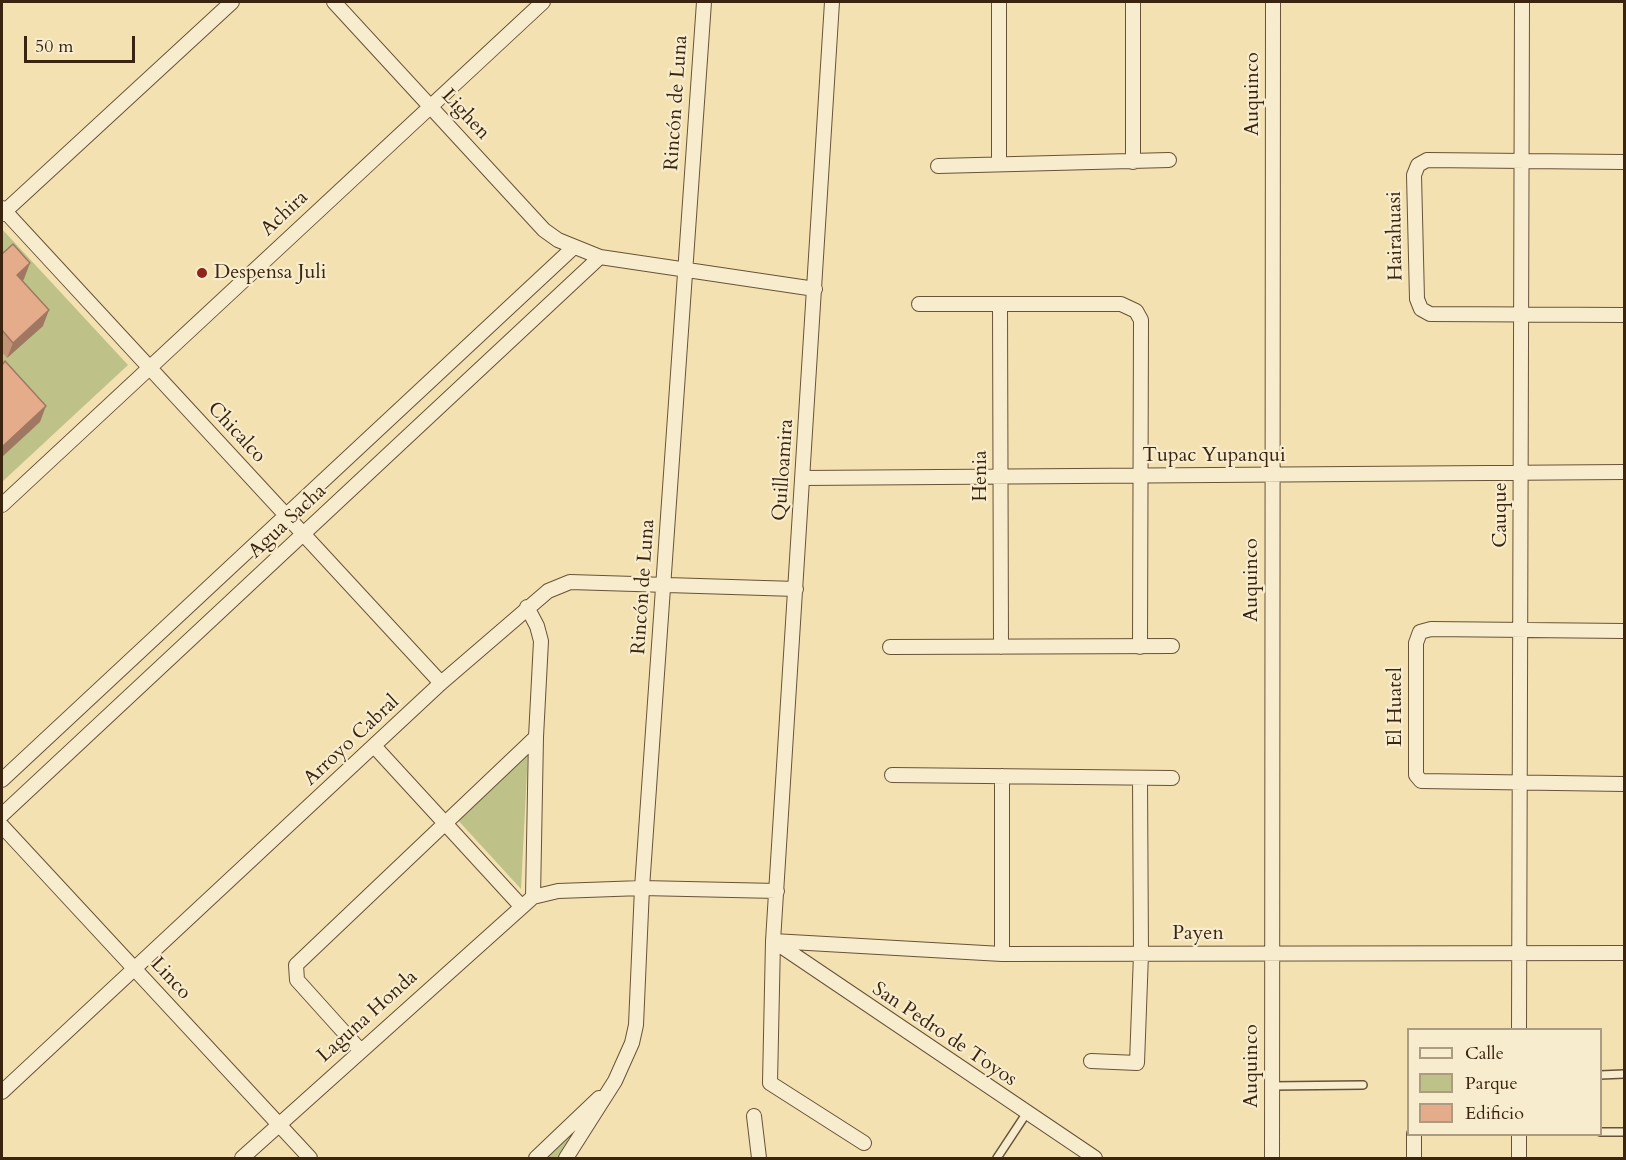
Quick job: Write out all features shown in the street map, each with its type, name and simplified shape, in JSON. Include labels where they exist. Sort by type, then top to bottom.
[{"type":"street","points":[[2,211],[232,2]]},
{"type":"street","name":"Lighen","points":[[334,2],[544,230],[574,247]]},
{"type":"street","name":"Achira","points":[[2,505],[543,2]]},
{"type":"street","name":"Rincón de Luna","points":[[566,1158],[615,1082],[632,1043],[636,1025],[642,888],[704,2]]},
{"type":"street","name":"Quilloamira","points":[[832,2],[773,941],[770,1083],[864,1143]]},
{"type":"street","points":[[999,2],[999,164]]},
{"type":"street","points":[[1133,2],[1133,162]]},
{"type":"street","name":"Auquinco","points":[[1272,1158],[1273,2]]},
{"type":"street","name":"Cauque","points":[[1519,1028],[1522,783],[1520,630],[1522,2]]},
{"type":"street","points":[[938,166],[1169,160]]},
{"type":"street","name":"Hairahuasi","points":[[1522,315],[1430,314],[1421,309],[1417,299],[1414,174],[1418,165],[1427,160],[1523,160]]},
{"type":"street","points":[[1523,160],[1624,162]]},
{"type":"street","name":"Chicalco","points":[[2,211],[441,683]]},
{"type":"street","points":[[574,247],[600,257],[815,289]]},
{"type":"street","name":"Agua Sacha","points":[[2,780],[574,247]]},
{"type":"street","name":"Agua Sacha","points":[[2,815],[600,257]]},
{"type":"street","points":[[919,304],[1121,304],[1136,311],[1141,320],[1140,646]]},
{"type":"street","name":"Henia","points":[[1000,304],[1001,647]]},
{"type":"street","points":[[1522,315],[1624,315]]},
{"type":"street","name":"Tupac Yupanqui","points":[[803,478],[1624,472]]},
{"type":"street","name":"Arroyo Cabral","points":[[2,1092],[375,747],[441,683],[548,591],[570,582],[796,589]]},
{"type":"street","points":[[527,607],[541,640],[536,737],[533,897],[558,891],[642,888],[777,891]]},
{"type":"street","name":"El Huatel","points":[[1520,630],[1431,629],[1420,632],[1416,643],[1416,775],[1421,781],[1522,783]]},
{"type":"street","points":[[1520,630],[1624,631]]},
{"type":"street","points":[[890,647],[1172,646]]},
{"type":"street","points":[[360,1050],[297,980],[297,965],[536,737]]},
{"type":"street","points":[[375,747],[521,906]]},
{"type":"street","points":[[892,775],[1172,778]]},
{"type":"street","points":[[1002,776],[1002,954]]},
{"type":"street","points":[[1091,1061],[1137,1064],[1141,954],[1140,778]]},
{"type":"street","points":[[1522,783],[1624,784]]},
{"type":"street","name":"Linco","points":[[2,826],[310,1158]]},
{"type":"street","name":"Laguna Honda","points":[[242,1158],[533,897]]},
{"type":"street","name":"Payen","points":[[773,941],[1002,954],[1624,953]]},
{"type":"street","name":"San Pedro de Toyos","points":[[773,941],[1026,1114],[1095,1158]]},
{"type":"street","points":[[536,1158],[615,1082]]},
{"type":"street","points":[[754,1116],[759,1158]]},
{"type":"street","points":[[1414,1136],[1414,1158]]},
{"type":"street","points":[[1519,1136],[1519,1158]]},
{"type":"lane","points":[[1602,1075],[1624,1074]]},
{"type":"lane","points":[[1272,1086],[1363,1085]]},
{"type":"lane","points":[[997,1158],[1026,1114]]},
{"type":"lane","points":[[1602,1132],[1624,1131]]},
{"type":"green space","points":[[2,229],[128,365],[2,482]]},
{"type":"green space","points":[[528,751],[521,889],[455,817]]},
{"type":"green space","points":[[605,1099],[565,1158],[544,1158]]},
{"type":"building","points":[[13,244],[30,263],[17,275],[49,310],[13,343],[2,330],[2,254]]},
{"type":"building","points":[[5,361],[46,406],[2,447],[2,365]]},
{"type":"place","name":"Despensa Juli","points":[[202,273]]}]
